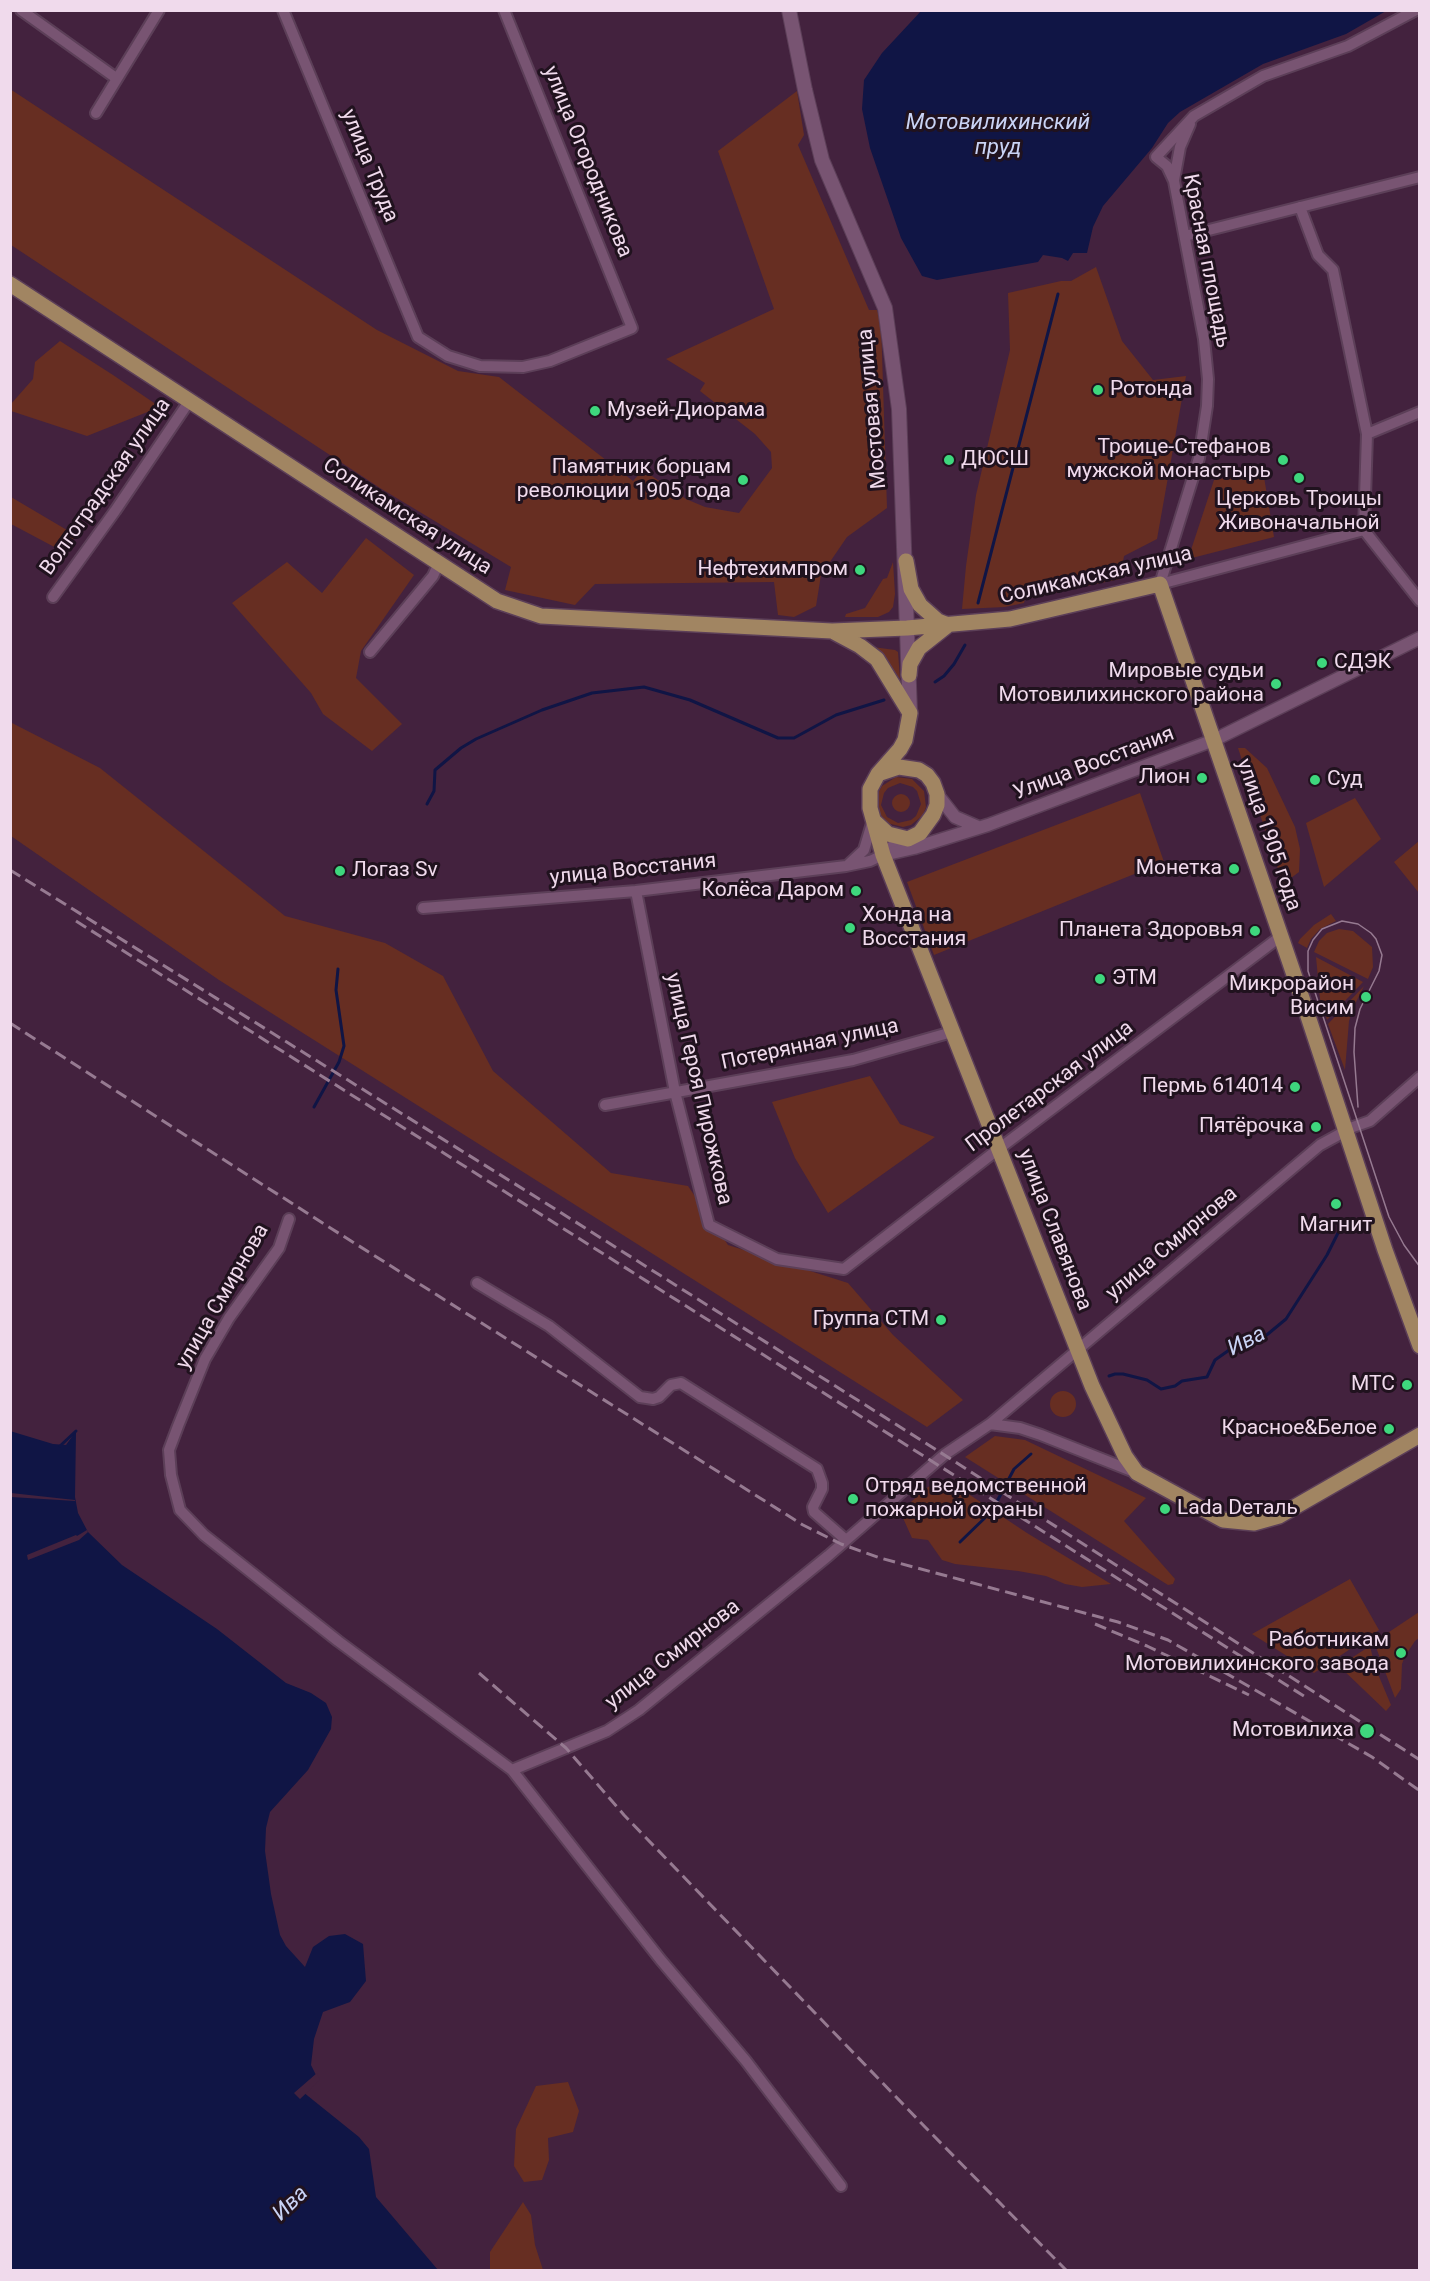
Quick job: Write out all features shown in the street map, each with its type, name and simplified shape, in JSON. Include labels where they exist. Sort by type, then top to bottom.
[{"type":"main road","name":"Мостовая улица","points":[[789,10],[822,160],[885,308],[899,410],[910,713],[907,731],[900,749],[878,774]]},
{"type":"main road","name":"Соликамская улица","points":[[10,284],[497,601],[541,616],[831,631],[907,628],[1010,618],[1160,584]]},
{"type":"main road","points":[[906,561],[911,590],[917,600],[938,621],[948,625],[919,648],[910,664],[909,675]]},
{"type":"main road","name":"улица 1905 года","points":[[1160,584],[1419,1346]]},
{"type":"main road","name":"Соликамская улица","points":[[831,631],[860,646],[877,659],[910,713]]},
{"type":"main road","points":[[899,767],[919,770],[927,775],[937,794],[937,805],[933,815],[920,833],[908,839],[888,834],[873,819],[869,799],[870,789],[878,774],[899,767]]},
{"type":"main road","name":"улица Славянова","points":[[873,819],[883,855],[1077,1349],[1114,1435],[1137,1473],[1223,1520],[1254,1522],[1279,1516],[1419,1435]]},
{"type":"main road","name":"улица 1905 года","points":[[1402,1301],[1419,1327]]},
{"type":"street","points":[[21,10],[116,78]]},
{"type":"street","points":[[96,113],[159,10]]},
{"type":"street","name":"улица Труда","points":[[283,10],[418,337],[448,356],[480,366],[523,367],[550,361],[632,328]]},
{"type":"street","name":"улица Огородникова","points":[[504,10],[632,328]]},
{"type":"street","points":[[1174,181],[1180,147],[1194,116],[1263,76],[1348,46],[1416,10]]},
{"type":"street","name":"Красная площадь","points":[[1160,584],[1199,458],[1207,406],[1208,379],[1204,339],[1174,181],[1167,166],[1156,157],[1194,116]]},
{"type":"street","points":[[1185,236],[1419,177]]},
{"type":"street","points":[[1300,207],[1318,255],[1333,270],[1367,434],[1364,530],[1419,602]]},
{"type":"street","name":"Волгоградская улица","points":[[54,597],[190,400]]},
{"type":"street","points":[[1367,434],[1419,412]]},
{"type":"street","name":"Соликамская улица","points":[[1160,584],[1364,530]]},
{"type":"street","points":[[370,652],[433,576],[439,563]]},
{"type":"street","points":[[1214,740],[1419,638]]},
{"type":"street","name":"Улица Восстания","points":[[956,835],[1214,740]]},
{"type":"street","points":[[937,794],[956,816],[983,826]]},
{"type":"street","points":[[846,867],[864,850],[873,819]]},
{"type":"street","points":[[908,839],[956,835]]},
{"type":"street","points":[[883,855],[956,835]]},
{"type":"street","name":"улица Восстания","points":[[423,908],[636,891],[846,867],[870,861],[883,855],[892,846],[908,839]]},
{"type":"street","name":"улица Героя Пирожкова","points":[[636,891],[675,1092],[709,1225],[777,1259],[844,1269]]},
{"type":"street","name":"Пролетарская улица","points":[[844,1269],[1281,936]]},
{"type":"street","name":"Потерянная улица","points":[[605,1105],[854,1060],[952,1032]]},
{"type":"street","name":"улица Смирнова","points":[[289,1219],[279,1248],[229,1318],[205,1359],[169,1450],[171,1475],[180,1510],[204,1535],[338,1641],[512,1770],[622,1724],[846,1540],[944,1455],[990,1424],[1320,1145],[1370,1121],[1419,1077]]},
{"type":"street","points":[[477,1283],[549,1326],[640,1397],[653,1399],[659,1397],[671,1385],[681,1383],[816,1469],[822,1489],[813,1507],[814,1512],[846,1540]]},
{"type":"street","points":[[990,1424],[1020,1428],[1137,1473]]},
{"type":"street","points":[[512,1770],[660,1959],[746,2061],[841,2186]]},
{"type":"shaded area","points":[[10,89],[377,330],[458,371],[499,377],[633,481],[643,470],[686,499],[705,507],[739,513],[772,468],[771,452],[755,434],[700,391],[705,383],[666,359],[774,309],[718,151],[797,91],[804,135],[798,145],[869,310],[877,310],[881,323],[887,508],[847,537],[821,575],[816,606],[794,617],[778,615],[774,582],[595,584],[575,605],[505,590],[511,567],[380,488],[11,245]]},
{"type":"shaded area","points":[[1096,267],[1122,341],[1153,380],[1186,376],[1157,539],[1124,556],[1120,579],[1025,599],[1024,603],[1005,607],[962,609],[976,495],[1010,350],[1008,293],[1061,281],[1071,281]]},
{"type":"shaded area","points":[[60,341],[160,407],[87,436],[11,411],[11,404],[33,379],[35,362]]},
{"type":"shaded area","points":[[1263,471],[1274,537],[1188,559],[1214,480]]},
{"type":"shaded area","points":[[10,497],[77,536],[60,550],[11,524]]},
{"type":"shaded area","points":[[366,538],[414,575],[361,651],[356,678],[402,724],[372,751],[323,714],[311,693],[232,603],[287,562],[322,593]]},
{"type":"shaded area","points":[[893,562],[895,594],[893,607],[889,612],[878,617],[845,617],[846,614],[865,608],[883,579],[887,578]]},
{"type":"shaded area","points":[[873,647],[898,652],[900,679]]},
{"type":"shaded area","points":[[10,722],[100,768],[285,916],[385,943],[443,976],[493,1071],[611,1173],[688,1186],[728,1245],[848,1283],[893,1335],[963,1400],[927,1427],[219,980],[11,836]]},
{"type":"shaded area","points":[[1238,748],[1245,748],[1267,768],[1295,827],[1300,849],[1299,872],[1283,884]]},
{"type":"shaded area","points":[[896,777],[912,779],[924,791],[926,807],[923,815],[911,825],[903,827],[887,823],[877,810],[878,793],[882,786]],"holes":[[[900,783],[913,787],[917,791],[921,804],[916,816],[911,820],[898,823],[887,817],[881,805],[888,788]]]},
{"type":"shaded area","points":[[1140,793],[1164,862],[934,955],[907,882]]},
{"type":"shaded area","points":[[901,794],[907,797],[910,803],[907,809],[901,812],[895,809],[892,803],[895,797]]},
{"type":"shaded area","points":[[1355,798],[1381,839],[1324,887],[1306,823]]},
{"type":"shaded area","points":[[1419,841],[1419,893],[1394,862]]},
{"type":"shaded area","points":[[1331,914],[1336,921],[1320,929],[1307,948],[1298,943],[1314,925]]},
{"type":"shaded area","points":[[1339,929],[1353,931],[1372,947],[1373,967],[1368,979],[1314,952],[1319,941],[1327,933]]},
{"type":"shaded area","points":[[1316,957],[1363,982],[1327,1020],[1320,999]]},
{"type":"shaded area","points":[[1364,986],[1349,1021],[1345,1070],[1328,1024]]},
{"type":"shaded area","points":[[870,1076],[900,1124],[935,1137],[828,1213],[795,1158],[772,1102]]},
{"type":"shaded area","points":[[1063,1391],[1072,1395],[1076,1404],[1072,1413],[1063,1417],[1054,1413],[1050,1404],[1054,1395]]},
{"type":"shaded area","points":[[995,1436],[1025,1440],[1146,1498],[1124,1521],[1175,1579],[1173,1584],[1168,1585],[965,1457]]},
{"type":"shaded area","points":[[947,1482],[1111,1584],[1082,1587],[1065,1584],[1046,1576],[955,1564],[942,1560],[928,1540],[912,1538],[903,1518],[904,1508],[928,1487]]},
{"type":"shaded area","points":[[1350,1579],[1379,1630],[1314,1673],[1252,1634]]},
{"type":"shaded area","points":[[1419,1612],[1419,1638],[1405,1656],[1402,1664],[1401,1689],[1395,1698],[1374,1642]]},
{"type":"shaded area","points":[[1370,1646],[1375,1667],[1391,1705],[1386,1711],[1339,1666]]},
{"type":"shaded area","points":[[568,2082],[579,2111],[573,2132],[548,2138],[549,2160],[542,2180],[524,2182],[514,2166],[516,2129],[536,2086]]},
{"type":"shaded area","points":[[523,2202],[531,2215],[535,2245],[543,2270],[490,2270],[490,2252]]},
{"type":"water","name":"Мотовилихинский пруд","points":[[922,10],[1386,11],[1346,34],[1263,64],[1180,112],[1168,123],[1152,148],[1103,206],[1093,227],[1087,253],[1073,253],[1068,261],[1043,255],[1038,262],[937,280],[922,276],[901,238],[870,148],[862,109],[864,80],[882,53]]},
{"type":"water","points":[[10,1431],[53,1444],[66,1445],[76,1431],[75,1497],[78,1513],[88,1532],[122,1565],[217,1629],[286,1683],[311,1693],[326,1703],[332,1717],[331,1729],[308,1770],[270,1812],[266,1828],[265,1851],[271,1894],[280,1935],[286,1946],[305,1967],[313,1947],[329,1936],[345,1934],[363,1944],[366,1981],[350,2002],[323,2012],[314,2039],[311,2065],[318,2079],[303,2092],[359,2137],[369,2149],[376,2197],[438,2270],[11,2270]]},
{"type":"pier","points":[[11,1493],[75,1500],[75,1501],[11,1497]]},
{"type":"pier","points":[[87,1530],[88,1532],[79,1540],[28,1560],[27,1555]]},
{"type":"pier","points":[[317,2073],[320,2080],[300,2099],[294,2093]]},
{"type":"waterway","points":[[978,603],[1058,294]]},
{"type":"waterway","points":[[935,682],[944,676],[954,664],[965,645]]},
{"type":"waterway","points":[[427,804],[434,791],[435,770],[461,748],[542,710],[592,693],[644,687],[690,700],[778,738],[794,738],[836,715],[884,700]]},
{"type":"waterway","points":[[314,1107],[339,1062],[344,1046],[336,990],[338,969]]},
{"type":"waterway","name":"Ива","points":[[1109,1376],[1123,1374],[1147,1380],[1161,1389],[1175,1386],[1182,1381],[1207,1377],[1215,1360],[1232,1348],[1257,1343],[1286,1319],[1327,1255],[1344,1221]]},
{"type":"waterway","points":[[60,1446],[76,1431]]},
{"type":"waterway","name":"Ива","points":[[960,1542],[992,1511],[1014,1469],[1031,1454]]},
{"type":"tram line","points":[[1358,1107],[1354,1052],[1355,1028],[1360,1009],[1379,971],[1382,955],[1371,933],[1358,924],[1342,921],[1322,929],[1313,940],[1308,951],[1308,971],[1389,1217],[1404,1245],[1420,1267]]},
{"type":"railway","points":[[10,870],[544,1202],[1420,1760]]},
{"type":"railway","points":[[76,921],[1307,1698]]},
{"type":"railway","points":[[10,1023],[332,1229],[803,1525],[841,1544],[880,1558],[1118,1622],[1168,1640],[1372,1757],[1420,1791]]},
{"type":"railway","points":[[1095,1624],[1249,1695]]},
{"type":"railway","points":[[479,1673],[566,1748],[624,1815],[1066,2270]]},
{"type":"place","name":"Ротонда","points":[[1098,390]]},
{"type":"place","name":"Музей-Диорама","points":[[595,411]]},
{"type":"place","name":"ДЮСШ","points":[[949,460]]},
{"type":"place","name":"Троице-Стефанов мужской монастырь","points":[[1283,460]]},
{"type":"place","name":"Церковь Троицы Живоначальной","points":[[1299,478]]},
{"type":"place","name":"Памятник борцам революции 1905 года","points":[[743,480]]},
{"type":"place","name":"Нефтехимпром","points":[[860,570]]},
{"type":"place","name":"СДЭК","points":[[1322,663]]},
{"type":"place","name":"Мировые судьи Мотовилихинского района","points":[[1276,684]]},
{"type":"place","name":"Лион","points":[[1202,778]]},
{"type":"place","name":"Суд","points":[[1315,780]]},
{"type":"place","name":"Монетка","points":[[1234,869]]},
{"type":"place","name":"Логаз Sv","points":[[340,871]]},
{"type":"place","name":"Колёса Даром","points":[[856,891]]},
{"type":"place","name":"Хонда на Восстания","points":[[850,928]]},
{"type":"place","name":"Планета Здоровья","points":[[1255,931]]},
{"type":"place","name":"ЭТМ","points":[[1100,979]]},
{"type":"place","name":"Микрорайон Висим","points":[[1366,997]]},
{"type":"place","name":"Пермь 614014","points":[[1295,1087]]},
{"type":"place","name":"Пятёрочка","points":[[1316,1127]]},
{"type":"place","name":"Магнит","points":[[1336,1204]]},
{"type":"place","name":"Группа СТМ","points":[[941,1320]]},
{"type":"place","name":"МТС","points":[[1407,1385]]},
{"type":"place","name":"Красное&Белое","points":[[1389,1429]]},
{"type":"place","name":"Отряд ведомственной пожарной охраны","points":[[853,1499]]},
{"type":"place","name":"Lada Dеталь","points":[[1165,1509]]},
{"type":"place","name":"Работникам Мотовилихинского завода","points":[[1401,1653]]},
{"type":"place","name":"Мотовилиха","points":[[1367,1731]]}]
